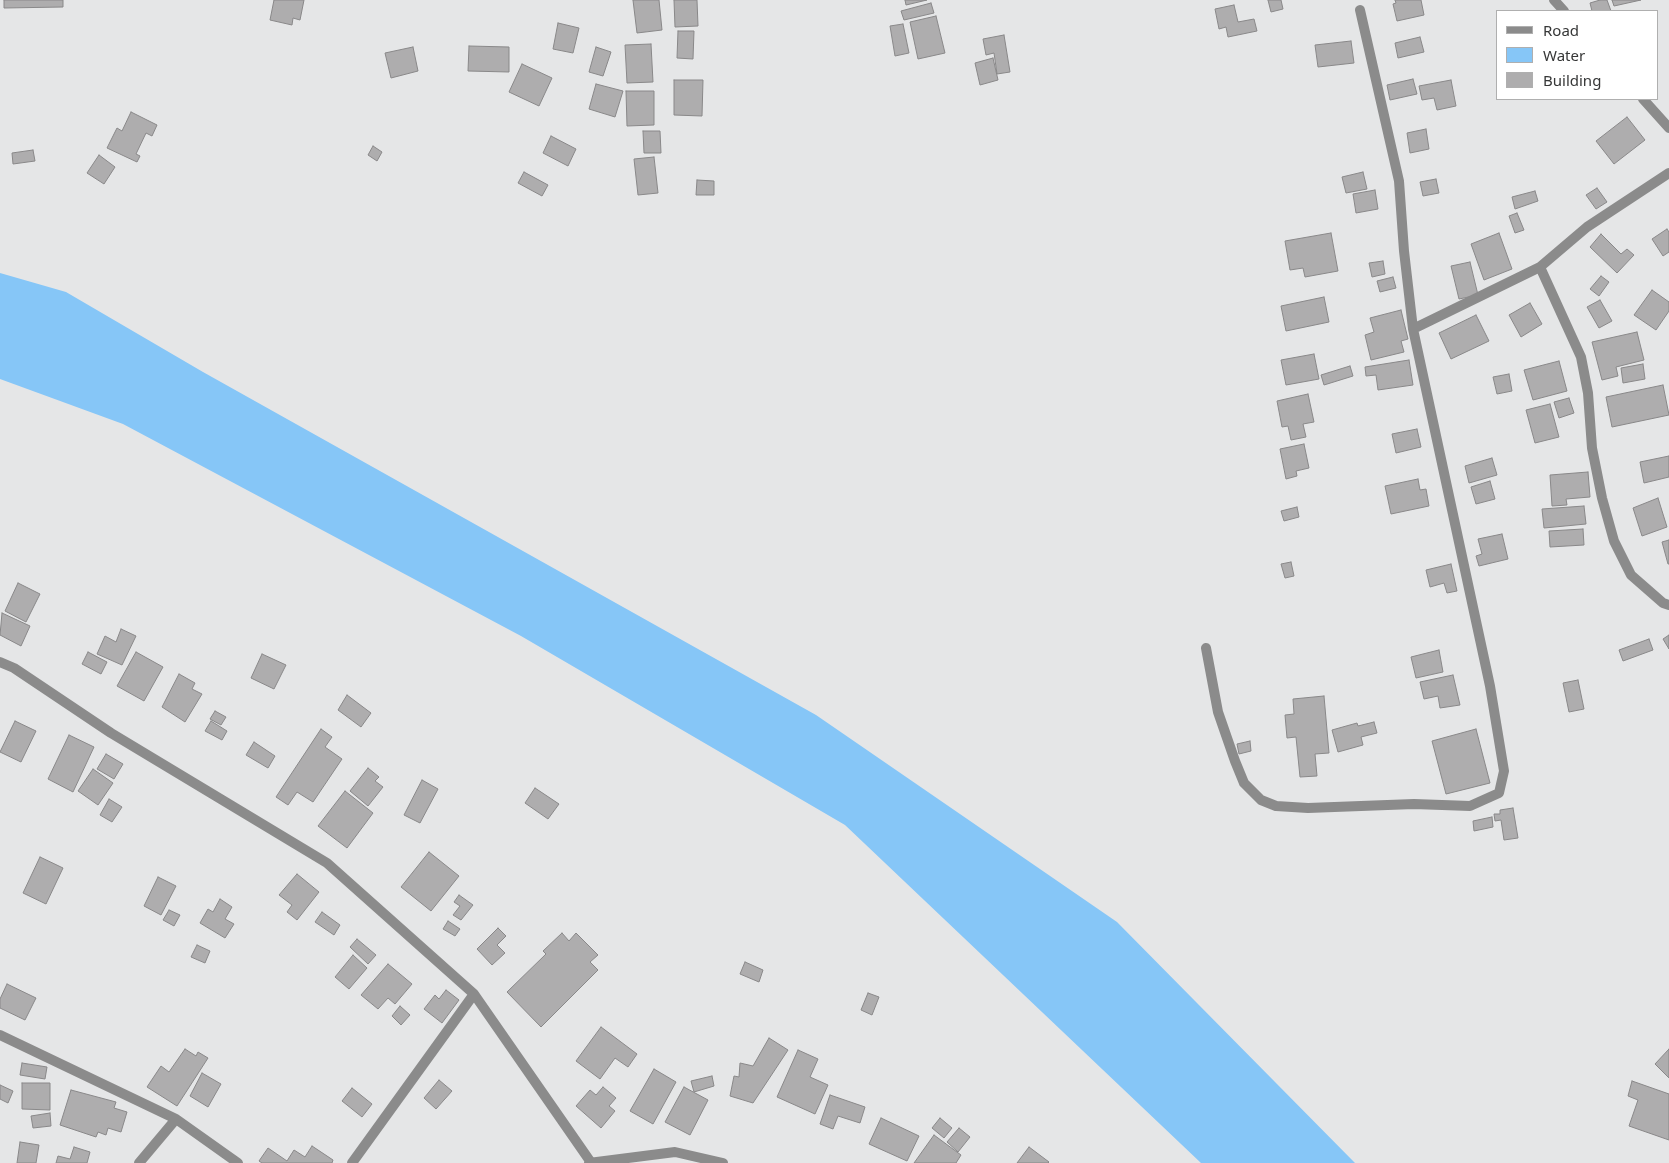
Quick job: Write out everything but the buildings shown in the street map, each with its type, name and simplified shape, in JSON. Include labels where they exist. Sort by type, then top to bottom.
[{"type":"street","points":[[1554,0],[1563,10]]},
{"type":"street","points":[[1206,648],[1218,712],[1235,761],[1244,783],[1261,800],[1276,806],[1308,808],[1414,804],[1470,806],[1499,793],[1504,771],[1490,686],[1413,329],[1404,251],[1399,181],[1360,10]]},
{"type":"street","points":[[1643,100],[1669,128]]},
{"type":"street","points":[[1413,329],[1540,267],[1587,227],[1669,173]]},
{"type":"street","points":[[1540,267],[1581,357],[1588,393],[1592,448],[1602,498],[1614,541],[1631,575],[1663,603],[1669,605]]},
{"type":"street","points":[[0,662],[14,668],[111,733],[327,864],[474,994],[589,1162],[675,1152],[723,1163]]},
{"type":"street","points":[[352,1163],[474,994]]},
{"type":"street","points":[[0,1035],[176,1119],[238,1163]]},
{"type":"street","points":[[139,1163],[176,1119]]},
{"type":"water","points":[[0,273],[66,292],[203,372],[816,715],[1117,922],[1355,1163],[1201,1163],[845,825],[521,636],[123,424],[0,379]]}]
